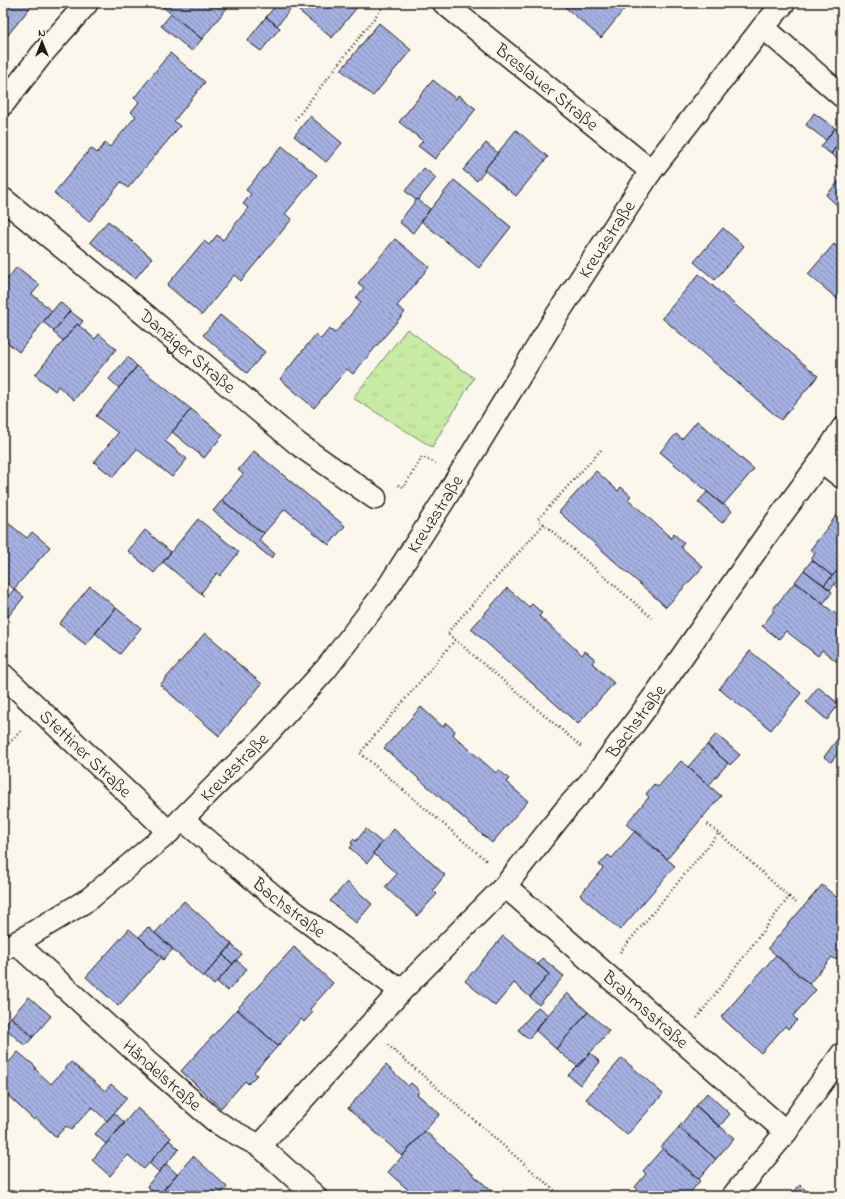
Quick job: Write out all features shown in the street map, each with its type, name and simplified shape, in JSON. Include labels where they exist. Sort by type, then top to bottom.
[{"type":"street","points":[[3,104],[42,54],[87,3]]},
{"type":"street","name":"Breslauer Straße","points":[[444,3],[651,171]]},
{"type":"street","name":"Kreuzstraße","points":[[10,946],[88,899],[176,825],[267,734],[326,669],[385,592],[444,500],[557,315],[651,171],[763,27],[784,3]]},
{"type":"street","points":[[763,27],[842,96]]},
{"type":"street","name":"Danziger Straße","points":[[3,199],[137,308],[298,444],[375,498]]},
{"type":"street","name":"Bachstraße","points":[[260,1146],[401,991],[508,883],[566,809],[592,780],[656,694],[768,533],[821,462],[842,429]]},
{"type":"street","points":[[821,462],[842,477]]},
{"type":"street","name":"Stettiner Straße","points":[[3,675],[176,825]]},
{"type":"street","name":"Bachstraße","points":[[176,825],[401,991]]},
{"type":"street","name":"Brahmsstraße","points":[[508,883],[603,972],[786,1132]]},
{"type":"street","name":"Händelstraße","points":[[10,946],[214,1120],[260,1146],[316,1196]]},
{"type":"street","points":[[733,1196],[786,1132],[842,1054]]},
{"type":"path","points":[[295,120],[386,3]]},
{"type":"path","points":[[601,450],[538,519],[652,618]]},
{"type":"path","points":[[409,478],[412,473]]},
{"type":"path","points":[[544,524],[447,633],[604,764]]},
{"type":"path","points":[[455,640],[360,753],[508,883]]},
{"type":"path","points":[[706,823],[798,904]]},
{"type":"path","points":[[603,972],[719,833]]},
{"type":"path","points":[[681,1040],[790,897]]},
{"type":"path","points":[[368,1027],[561,1196]]},
{"type":"green space","points":[[407,329],[474,378],[432,447],[353,398]]},
{"type":"building","points":[[3,3],[33,4],[3,41]]},
{"type":"building","points":[[158,3],[231,3],[202,39]]},
{"type":"building","points":[[278,3],[355,3],[358,6],[332,38],[293,6],[277,26],[266,17]]},
{"type":"building","points":[[568,3],[622,3],[626,7],[601,38],[565,7]]},
{"type":"building","points":[[171,14],[202,39],[192,51],[161,26]]},
{"type":"building","points":[[266,17],[280,28],[261,51],[247,41]]},
{"type":"building","points":[[379,23],[411,50],[373,96],[341,70]]},
{"type":"building","points":[[170,53],[205,82],[174,121],[180,126],[128,188],[121,182],[89,222],[54,193],[91,148],[97,153],[105,143],[110,147],[136,116],[131,112],[139,102],[134,98]]},
{"type":"building","points":[[433,80],[456,99],[458,95],[476,109],[435,159],[418,146],[423,141],[399,122]]},
{"type":"building","points":[[814,113],[835,128],[826,140],[806,125]]},
{"type":"building","points":[[310,116],[342,143],[326,162],[294,136]]},
{"type":"building","points":[[835,128],[842,133],[842,139],[831,154],[821,147]]},
{"type":"building","points":[[516,130],[548,157],[516,196],[484,170]]},
{"type":"building","points":[[486,143],[498,153],[477,181],[463,170]]},
{"type":"building","points":[[282,146],[317,175],[285,214],[292,219],[241,281],[234,275],[202,315],[167,285],[204,241],[209,245],[217,235],[223,240],[248,208],[243,204],[251,194],[246,190]]},
{"type":"building","points":[[836,147],[842,152],[842,172],[835,166],[840,161],[831,154]]},
{"type":"building","points":[[424,168],[436,178],[418,200],[416,200],[405,191]]},
{"type":"building","points":[[842,178],[842,206],[840,208],[826,195]]},
{"type":"building","points":[[454,180],[511,227],[479,268],[421,221]]},
{"type":"building","points":[[417,199],[430,209],[413,233],[399,222]]},
{"type":"building","points":[[108,221],[152,258],[135,279],[90,242]]},
{"type":"building","points":[[723,228],[744,246],[715,280],[694,262]]},
{"type":"building","points":[[395,239],[429,267],[397,306],[405,312],[353,374],[347,369],[314,408],[280,379],[316,334],[321,339],[329,329],[335,333],[361,302],[356,298],[364,288],[358,283]]},
{"type":"building","points":[[834,244],[842,251],[842,303],[808,274]]},
{"type":"building","points":[[17,267],[40,285],[32,294],[52,311],[19,352],[3,339],[3,284]]},
{"type":"building","points":[[699,274],[818,376],[781,420],[662,318]]},
{"type":"building","points":[[60,302],[70,311],[54,331],[43,322]]},
{"type":"building","points":[[70,311],[83,321],[79,326],[77,324],[63,341],[53,332]]},
{"type":"building","points":[[220,315],[265,352],[247,373],[203,335]]},
{"type":"building","points":[[77,324],[95,339],[99,334],[116,349],[74,400],[58,386],[55,391],[35,375]]},
{"type":"building","points":[[128,357],[137,366],[119,388],[109,379]]},
{"type":"building","points":[[137,366],[191,409],[165,441],[187,459],[172,477],[137,449],[113,477],[94,462],[118,433],[96,416]]},
{"type":"building","points":[[191,409],[223,435],[204,458],[172,432]]},
{"type":"building","points":[[697,421],[754,469],[723,505],[660,452],[676,434],[682,439]]},
{"type":"building","points":[[254,451],[345,526],[329,545],[285,509],[264,533],[222,500],[243,474],[238,470]]},
{"type":"building","points":[[596,471],[618,491],[621,487],[631,496],[628,499],[671,538],[674,534],[684,543],[681,547],[703,567],[666,607],[559,512]]},
{"type":"building","points":[[707,492],[732,511],[722,523],[698,502]]},
{"type":"building","points":[[222,500],[264,533],[259,540],[275,554],[271,558],[213,511]]},
{"type":"building","points":[[836,516],[842,521],[842,574],[837,571],[832,576],[811,559],[815,554],[810,550]]},
{"type":"building","points":[[3,519],[27,538],[32,532],[50,547],[14,589],[3,580]]},
{"type":"building","points":[[198,519],[239,552],[220,576],[217,573],[201,593],[204,596],[163,562]]},
{"type":"building","points":[[145,530],[171,552],[154,573],[128,551]]},
{"type":"building","points":[[812,560],[832,576],[824,585],[804,570]]},
{"type":"building","points":[[804,570],[832,592],[823,604],[795,582]]},
{"type":"building","points":[[837,571],[842,575],[830,590],[824,585]]},
{"type":"building","points":[[795,582],[842,619],[842,662],[840,664],[822,650],[818,656],[786,631],[779,639],[762,626],[774,611],[772,610]]},
{"type":"building","points":[[90,586],[116,608],[86,645],[59,624]]},
{"type":"building","points":[[507,588],[529,607],[532,604],[542,613],[539,616],[582,655],[585,651],[595,659],[592,663],[614,683],[578,724],[471,629]]},
{"type":"building","points":[[14,589],[24,597],[3,623],[3,603]]},
{"type":"building","points":[[116,608],[141,628],[120,654],[95,633]]},
{"type":"building","points":[[205,633],[235,658],[234,660],[262,684],[219,736],[160,685]]},
{"type":"building","points":[[750,651],[801,693],[771,730],[719,689]]},
{"type":"building","points":[[818,687],[839,704],[827,720],[806,702]]},
{"type":"building","points":[[421,707],[443,727],[446,723],[455,731],[453,735],[496,773],[499,770],[509,779],[506,782],[528,801],[492,843],[384,748]]},
{"type":"building","points":[[716,734],[740,755],[730,765],[707,745]]},
{"type":"building","points":[[836,741],[842,745],[842,748],[831,762],[824,757]]},
{"type":"building","points":[[707,745],[728,763],[709,785],[688,767]]},
{"type":"building","points":[[681,761],[721,796],[667,859],[626,824],[649,797],[646,794],[654,784],[658,787]]},
{"type":"building","points":[[366,829],[382,843],[367,863],[350,848],[353,844],[351,843],[353,839],[356,841]]},
{"type":"building","points":[[394,829],[445,875],[433,890],[437,894],[417,916],[385,887],[397,874],[373,853]]},
{"type":"building","points":[[635,831],[675,866],[620,930],[580,895],[603,868],[599,865],[608,855],[612,858]]},
{"type":"building","points":[[347,882],[372,904],[356,923],[330,901]]},
{"type":"building","points":[[822,885],[842,902],[842,945],[840,947],[842,952],[836,960],[832,957],[809,984],[768,948]]},
{"type":"building","points":[[184,901],[232,944],[203,977],[155,933]]},
{"type":"building","points":[[148,927],[173,949],[163,960],[162,957],[139,937]]},
{"type":"building","points":[[129,929],[162,957],[118,1006],[86,977]]},
{"type":"building","points":[[503,936],[549,974],[530,997],[514,983],[495,1006],[465,981]]},
{"type":"building","points":[[232,945],[242,954],[233,964],[223,955]]},
{"type":"building","points":[[294,947],[333,983],[310,1009],[313,1012],[304,1022],[301,1019],[278,1046],[237,1009]]},
{"type":"building","points":[[223,955],[233,964],[214,985],[204,976]]},
{"type":"building","points":[[776,955],[816,990],[793,1016],[797,1020],[788,1029],[785,1026],[761,1053],[721,1017]]},
{"type":"building","points":[[542,958],[564,976],[539,1005],[530,997],[549,974],[538,964]]},
{"type":"building","points":[[236,960],[247,969],[228,991],[217,982]]},
{"type":"building","points":[[567,993],[588,1012],[556,1049],[535,1030]]},
{"type":"building","points":[[29,997],[51,1016],[33,1037],[11,1017]]},
{"type":"building","points":[[538,1007],[548,1015],[529,1039],[518,1030]]},
{"type":"building","points":[[237,1009],[278,1046],[254,1072],[257,1075],[248,1084],[245,1081],[221,1108],[181,1071]]},
{"type":"building","points":[[588,1012],[609,1031],[578,1067],[556,1049]]},
{"type":"building","points":[[11,1017],[33,1037],[25,1046],[3,1026]]},
{"type":"building","points":[[18,1052],[36,1067],[35,1069],[51,1084],[71,1062],[105,1091],[111,1084],[127,1098],[107,1121],[92,1107],[71,1130],[66,1126],[56,1137],[36,1118],[34,1120],[3,1091],[3,1069]]},
{"type":"building","points":[[590,1053],[600,1062],[580,1085],[568,1075]]},
{"type":"building","points":[[622,1058],[663,1094],[627,1135],[586,1099]]},
{"type":"building","points":[[386,1065],[408,1086],[411,1083],[420,1091],[417,1094],[440,1114],[402,1156],[348,1108]]},
{"type":"building","points":[[707,1093],[730,1114],[719,1127],[696,1106]]},
{"type":"building","points":[[696,1106],[734,1138],[716,1159],[679,1127]]},
{"type":"building","points":[[137,1108],[171,1138],[144,1169],[128,1155],[110,1176],[92,1160]]},
{"type":"building","points":[[114,1113],[125,1123],[106,1144],[95,1134]]},
{"type":"building","points":[[679,1127],[716,1159],[699,1179],[661,1147]]},
{"type":"building","points":[[425,1131],[497,1196],[415,1196],[388,1172]]},
{"type":"building","points":[[169,1140],[179,1149],[159,1172],[149,1163]]},
{"type":"building","points":[[663,1148],[700,1181],[687,1196],[675,1196],[669,1191],[665,1196],[645,1196],[635,1187],[646,1174],[643,1171]]},
{"type":"building","points":[[193,1156],[227,1187],[219,1196],[172,1196],[164,1189]]},
{"type":"building","points":[[166,1164],[177,1174],[164,1189],[165,1190],[158,1196],[147,1186]]},
{"type":"building","points":[[800,1185],[812,1196],[791,1195]]}]
